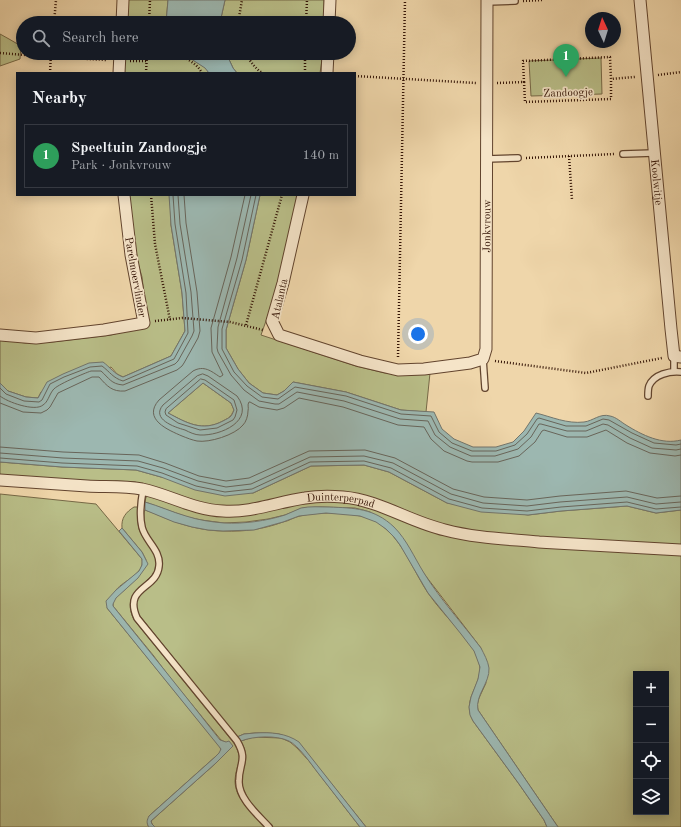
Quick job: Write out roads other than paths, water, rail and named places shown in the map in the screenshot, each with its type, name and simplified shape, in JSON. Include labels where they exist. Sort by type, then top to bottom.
[{"type":"street","points":[[123,16],[124,0]]},
{"type":"street","points":[[329,16],[330,0]]},
{"type":"street","name":"Koolwitje","points":[[640,0],[654,153],[677,357]]},
{"type":"street","name":"Jonkvrouw","points":[[483,359],[486,349],[487,1]]},
{"type":"street","points":[[119,60],[119,72]]},
{"type":"street","points":[[327,72],[328,60]]},
{"type":"street","name":"Parelmoervlinder","points":[[0,335],[36,338],[104,330],[144,323],[130,255],[124,196]]},
{"type":"street","name":"Atalanta","points":[[303,196],[283,283],[272,321],[279,335],[360,361],[395,369],[424,369],[470,363],[483,359]]},
{"type":"street","name":"Duinterperpad","points":[[0,480],[143,490],[193,506],[222,512],[248,511],[305,498],[342,497],[358,499],[379,505],[428,525],[480,536],[562,543],[681,550]]},
{"type":"lane","points":[[487,1],[515,1]]},
{"type":"lane","points":[[623,154],[654,153]]},
{"type":"lane","points":[[486,159],[518,158]]},
{"type":"lane","points":[[674,371],[677,357]]},
{"type":"lane","points":[[483,359],[485,388]]},
{"type":"lane","points":[[648,396],[648,388],[652,380],[664,373],[674,371],[681,372]]},
{"type":"lane","points":[[143,490],[140,518],[142,528],[156,550],[160,565],[158,573],[138,592],[134,598],[134,611],[137,618],[237,741],[242,752],[243,759],[238,781],[242,795],[269,827]]},
{"type":"water","points":[[168,0],[225,0],[221,16],[167,16]]},
{"type":"water","points":[[193,60],[229,60],[236,72],[208,72]]},
{"type":"water","points":[[169,196],[260,196],[246,260],[226,330],[226,348],[238,369],[249,383],[263,393],[277,395],[284,391],[293,382],[346,392],[401,410],[434,412],[442,429],[454,439],[473,447],[496,447],[513,442],[524,431],[536,413],[566,421],[578,422],[584,422],[606,415],[616,418],[626,425],[652,438],[667,441],[681,440],[681,510],[656,513],[627,506],[528,515],[481,512],[447,503],[389,472],[364,465],[311,466],[253,493],[225,496],[195,490],[161,477],[136,470],[62,467],[0,462],[0,383],[8,391],[26,397],[38,398],[47,382],[89,363],[103,362],[123,377],[171,356],[185,331],[182,293],[171,225]],"holes":[[[203,383],[231,403],[234,410],[230,417],[208,426],[188,423],[168,413]]]},
{"type":"water","points":[[145,502],[205,521],[224,523],[263,520],[285,515],[301,508],[308,507],[347,508],[363,510],[379,516],[394,527],[403,537],[437,592],[481,648],[487,660],[489,673],[480,694],[478,710],[558,827],[547,827],[544,820],[519,784],[473,721],[470,715],[469,707],[478,679],[480,667],[474,651],[428,593],[400,545],[386,529],[376,522],[360,516],[326,513],[299,516],[254,530],[208,530],[174,522],[145,510]]},
{"type":"water","points":[[122,528],[142,552],[148,564],[138,578],[116,598],[113,606],[220,740],[226,742],[229,741],[233,746],[151,821],[155,827],[148,826],[147,822],[149,816],[215,757],[221,749],[107,608],[106,601],[116,590],[139,571],[142,565],[142,559],[119,531]]},
{"type":"water","points":[[244,734],[278,734],[299,742],[366,827],[360,827],[305,756],[293,743],[284,739],[272,737],[258,737],[241,741],[237,737]]},
{"type":"place","name":"Speeltuin Zandoogje","points":[[566,77]]}]
